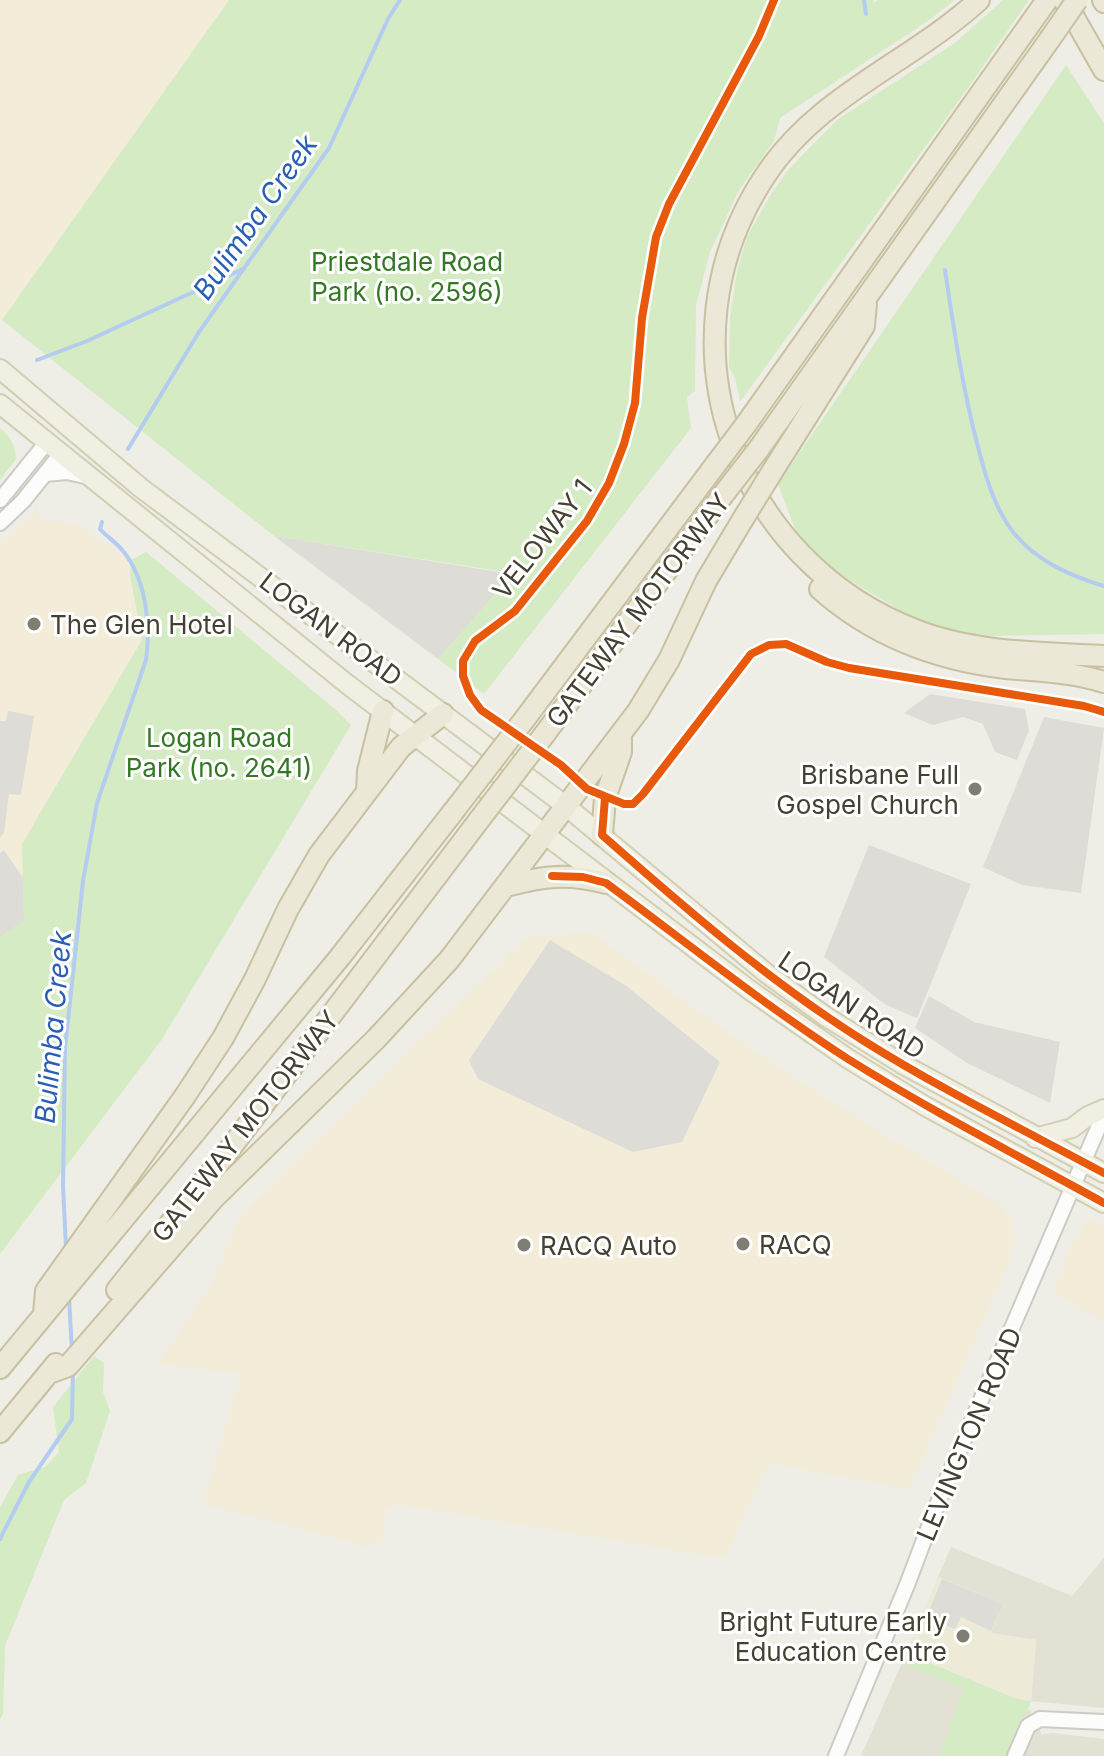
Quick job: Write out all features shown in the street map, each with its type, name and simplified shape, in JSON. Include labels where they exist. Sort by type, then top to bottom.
[{"type":"highway","points":[[979,0],[932,38],[862,83],[810,123],[766,174],[749,201],[721,276],[715,325],[718,398],[741,465],[768,511],[786,537],[842,590],[919,632],[999,649],[1104,656]]},
{"type":"highway","points":[[1064,0],[1104,70]]},
{"type":"highway","name":"GATEWAY MOTORWAY","points":[[0,1432],[49,1373],[102,1319],[544,735],[758,450],[1077,0]]},
{"type":"highway","name":"GATEWAY MOTORWAY","points":[[0,1368],[44,1314],[81,1256],[340,957],[524,720],[747,423],[1043,7]]},
{"type":"highway","points":[[102,1319],[214,1198],[421,992],[620,735],[669,660],[706,581],[864,326],[866,300]]},
{"type":"highway","points":[[786,537],[796,566],[806,577],[843,607],[899,640],[973,663],[1104,682]]},
{"type":"highway","points":[[367,791],[368,771],[383,711]]},
{"type":"highway","points":[[81,1256],[215,1050],[319,855],[401,747],[443,714]]},
{"type":"highway","points":[[602,835],[608,787],[621,752],[620,735]]},
{"type":"highway","points":[[506,886],[561,875],[606,883]]},
{"type":"main road","name":"LOGAN ROAD","points":[[0,369],[141,488],[566,806],[727,942],[825,1016],[902,1064],[1104,1173]]},
{"type":"main road","name":"LOGAN ROAD","points":[[0,404],[307,653],[730,976],[824,1043],[970,1132],[1104,1203]]},
{"type":"main road","points":[[54,448],[69,429]]},
{"type":"main road","points":[[1035,1138],[1072,1128],[1088,1116],[1104,1111]]},
{"type":"street","points":[[0,523],[45,474],[54,448]]},
{"type":"street","points":[[0,500],[54,448]]},
{"type":"street","points":[[45,474],[67,472],[89,477]]},
{"type":"street","name":"LEVINGTON ROAD","points":[[836,1756],[947,1479],[1104,1111]]},
{"type":"street","points":[[1015,1756],[1028,1726],[1040,1719],[1104,1722]]},
{"type":"shaded area","points":[[0,0],[229,0],[2,320],[0,317]]},
{"type":"shaded area","points":[[37,507],[38,516],[43,520],[76,524],[127,559],[142,640],[22,844],[24,921],[0,937],[0,544]]},
{"type":"shaded area","points":[[274,536],[512,574],[438,659]]},
{"type":"shaded area","points":[[930,694],[1025,709],[1029,730],[1017,760],[995,752],[983,724],[963,717],[933,725],[904,713]]},
{"type":"shaded area","points":[[8,711],[34,716],[21,795],[9,794],[4,832],[0,838],[0,721],[6,721]]},
{"type":"shaded area","points":[[1044,717],[1104,728],[1081,893],[1022,885],[983,867]]},
{"type":"shaded area","points":[[869,845],[971,884],[917,1018],[886,1005],[824,957]]},
{"type":"shaded area","points":[[4,850],[23,878],[24,921],[0,937],[0,853]]},
{"type":"shaded area","name":"RACQ","points":[[592,933],[743,1044],[997,1203],[1013,1221],[1013,1253],[909,1489],[768,1463],[725,1558],[397,1504],[386,1510],[381,1541],[366,1546],[203,1503],[241,1374],[158,1363],[212,1283],[239,1217],[526,938]]},
{"type":"shaded area","points":[[550,940],[625,985],[720,1062],[682,1142],[633,1152],[478,1079],[469,1060]]},
{"type":"shaded area","points":[[929,996],[974,1022],[1060,1042],[1050,1103],[967,1063],[915,1028]]},
{"type":"shaded area","points":[[1090,1218],[1104,1227],[1104,1321],[1053,1292],[1071,1245]]},
{"type":"shaded area","points":[[951,1547],[1072,1596],[1104,1558],[1104,1708],[1031,1701],[1036,1640],[990,1633],[1003,1604],[938,1577]]},
{"type":"shaded area","name":"Bright Future Early Education Centre","points":[[938,1577],[1003,1604],[991,1633],[1036,1640],[1031,1701],[1017,1699],[906,1653]]},
{"type":"shaded area","points":[[942,1579],[1003,1604],[991,1631],[961,1617],[955,1629],[945,1625],[942,1630],[924,1623]]},
{"type":"shaded area","points":[[902,1663],[1012,1708],[1030,1710],[1042,1735],[1051,1733],[1104,1739],[1104,1756],[861,1756]]},
{"type":"green space","name":"Priestdale Road Park (no. 2596)","points":[[229,0],[874,0],[873,3],[879,0],[955,0],[780,118],[774,141],[739,190],[710,252],[696,305],[695,391],[687,397],[691,428],[484,694],[438,659],[511,573],[274,536],[2,320]]},
{"type":"green space","points":[[1003,0],[1029,0],[740,402],[735,378],[729,367],[730,317],[737,272],[747,237],[771,194],[789,169],[837,120],[956,42]]},
{"type":"green space","points":[[1066,65],[1104,123],[1104,634],[985,636],[942,629],[908,615],[831,569],[800,542],[778,484]]},
{"type":"green space","points":[[0,428],[12,442],[16,459],[0,480]]},
{"type":"green space","name":"Logan Road Park (no. 2641)","points":[[146,552],[351,725],[162,1039],[0,1254],[0,937],[24,921],[22,844],[142,640],[130,575],[131,560]]},
{"type":"green space","points":[[94,1356],[104,1363],[103,1392],[110,1411],[86,1483],[64,1500],[5,1646],[3,1714],[0,1719],[0,1507],[18,1475],[45,1467],[59,1452],[53,1407]]},
{"type":"green space","points":[[906,1653],[1017,1699],[1031,1701],[1005,1756],[939,1756],[964,1689],[902,1663]]},
{"type":"waterway","name":"Bulimba Creek","points":[[128,449],[199,332],[329,148],[388,19],[400,0]]},
{"type":"waterway","points":[[864,0],[866,14]]},
{"type":"waterway","points":[[37,360],[87,341],[243,269]]},
{"type":"waterway","points":[[945,270],[968,406],[984,470],[998,507],[1017,537],[1038,556],[1063,571],[1104,586]]},
{"type":"waterway","name":"Bulimba Creek","points":[[66,1248],[63,1186],[65,1048],[83,881],[97,803],[146,660],[147,646],[145,603],[137,575],[123,551],[100,529],[102,522]]},
{"type":"waterway","name":"Bulimba Creek","points":[[69,1297],[72,1352]]},
{"type":"waterway","name":"Bulimba Creek","points":[[0,1539],[29,1482],[72,1419],[73,1369]]},
{"type":"cycle path","name":"VELOWAY 1","points":[[774,0],[759,36],[669,204],[656,237],[642,318],[635,403],[609,483],[587,521],[515,611],[475,641],[463,661],[463,676],[470,695],[481,710],[561,765],[587,789],[624,804],[633,804],[643,794],[751,654],[769,645],[786,644],[849,668],[1084,706],[1104,712]]},
{"type":"cycle path","points":[[605,798],[602,835],[697,917],[795,994],[893,1059],[1104,1173]]},
{"type":"cycle path","points":[[552,876],[583,877],[606,883],[848,1059],[1104,1203]]},
{"type":"place","name":"The Glen Hotel","points":[[34,624]]},
{"type":"place","name":"Brisbane Full Gospel Church","points":[[975,789]]},
{"type":"place","name":"RACQ","points":[[743,1244]]},
{"type":"place","name":"RACQ Auto","points":[[524,1245]]},
{"type":"place","name":"Bright Future Early Education Centre","points":[[963,1636]]}]
